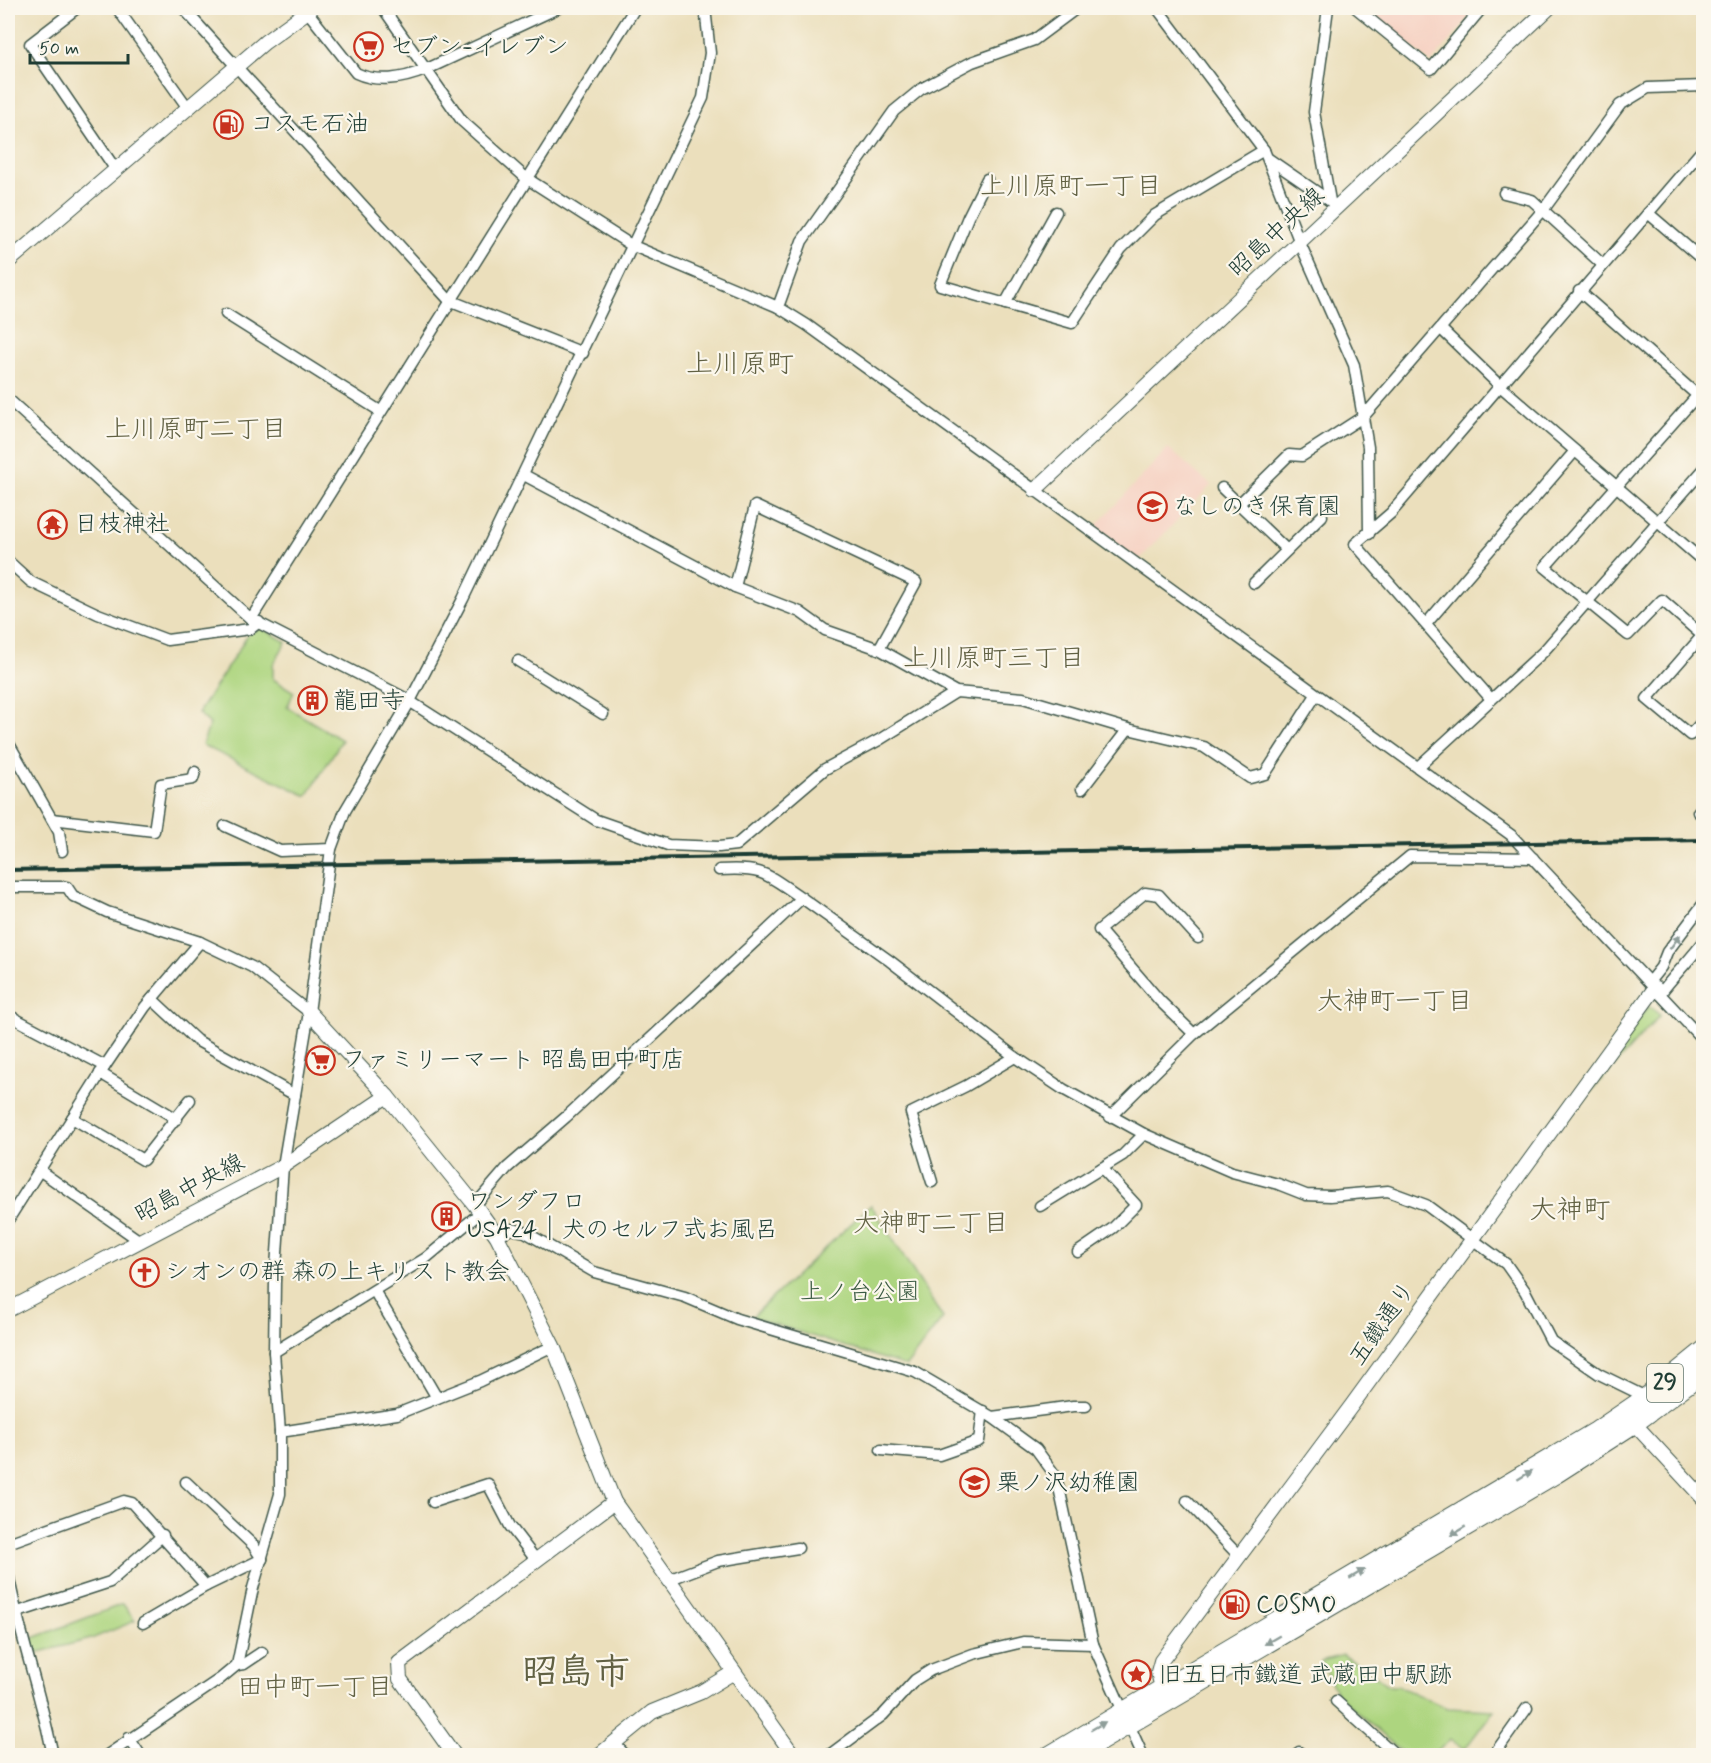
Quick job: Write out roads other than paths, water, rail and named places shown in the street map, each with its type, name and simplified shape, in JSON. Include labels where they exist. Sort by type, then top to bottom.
[{"type":"main road","name":"29","points":[[1048,1755],[1126,1718],[1556,1474],[1629,1419],[1646,1397],[1704,1350]]},
{"type":"main road","name":"29","points":[[1076,1755],[1162,1688],[1503,1489],[1629,1419],[1704,1372]]},
{"type":"street","points":[[77,8],[30,44],[116,170]]},
{"type":"street","points":[[117,8],[188,108]]},
{"type":"street","points":[[183,8],[449,300],[583,353]]},
{"type":"street","points":[[383,8],[462,121],[526,178],[631,245],[778,307],[1418,766],[1511,835],[1704,1041]]},
{"type":"street","points":[[8,262],[236,67],[309,9],[324,36],[356,73],[367,78],[382,79],[412,75],[425,70],[558,8]]},
{"type":"street","points":[[8,561],[31,582],[98,614],[167,640],[250,629],[380,411],[635,8]]},
{"type":"street","points":[[237,1665],[280,1494],[280,1432],[274,1352],[275,1282],[283,1166],[309,1012],[331,849],[345,811],[409,703],[524,475],[583,353],[631,245],[703,98],[710,53],[705,8]]},
{"type":"street","points":[[778,307],[802,241],[894,111],[914,94],[972,62],[1034,40],[1077,8]]},
{"type":"street","points":[[1156,8],[1266,154],[1300,243],[1354,364],[1368,447],[1369,534]]},
{"type":"street","points":[[1266,154],[1330,201],[1314,112],[1328,8]]},
{"type":"street","points":[[1356,8],[1431,69],[1482,8]]},
{"type":"street","name":"昭島中央線","points":[[1035,490],[1549,8]]},
{"type":"street","points":[[1239,504],[1289,455],[1302,456],[1364,416],[1442,330],[1544,209],[1620,105],[1648,88],[1704,86]]},
{"type":"street","points":[[1491,699],[1426,624],[1356,549],[1357,542],[1369,534],[1455,440],[1499,384],[1704,148]]},
{"type":"street","points":[[987,179],[968,217],[940,285],[1072,323],[1121,249],[1155,215],[1266,154]]},
{"type":"street","points":[[1504,193],[1532,200],[1603,265]]},
{"type":"street","points":[[1005,304],[1056,212]]},
{"type":"street","points":[[1648,213],[1704,261]]},
{"type":"street","points":[[1579,291],[1700,391],[1545,567],[1628,635],[1662,600],[1703,637],[1647,699],[1690,735],[1704,720]]},
{"type":"street","points":[[226,314],[380,411]]},
{"type":"street","points":[[1442,330],[1499,384],[1704,562]]},
{"type":"street","points":[[8,399],[255,621],[403,697],[409,703],[596,820],[668,845],[719,847],[736,845],[825,769],[879,740],[956,692]]},
{"type":"street","points":[[1426,624],[1575,451]]},
{"type":"street","points":[[524,475],[735,587],[800,612],[825,630],[879,649],[956,692],[1023,698],[1128,729],[1204,747],[1250,778],[1265,774],[1316,695]]},
{"type":"street","points":[[1418,766],[1543,652],[1657,523],[1701,477]]},
{"type":"street","points":[[1222,488],[1287,550]]},
{"type":"street","points":[[735,587],[755,506],[916,582],[879,649]]},
{"type":"street","points":[[1254,583],[1322,516]]},
{"type":"street","points":[[524,662],[603,714]]},
{"type":"street","points":[[1083,789],[1128,729]]},
{"type":"street","points":[[8,742],[59,832],[62,851]]},
{"type":"street","points":[[52,819],[154,831],[161,784],[193,779],[195,772]]},
{"type":"street","points":[[225,826],[280,851],[331,849]]},
{"type":"street","points":[[1110,1117],[1194,1034],[1410,856],[1533,858]]},
{"type":"street","points":[[719,870],[744,868],[762,871],[890,961],[1015,1057],[1110,1117],[1144,1134],[1232,1173],[1278,1184],[1306,1195],[1330,1196],[1388,1191],[1426,1205],[1506,1264],[1525,1291],[1551,1341],[1599,1374],[1646,1397]]},
{"type":"street","points":[[8,887],[67,887],[73,896],[107,912],[200,942],[252,967],[309,1012],[387,1096],[497,1236],[553,1346],[614,1502],[794,1755]]},
{"type":"street","points":[[1194,1034],[1160,1001],[1099,930],[1145,892],[1159,896],[1198,938]]},
{"type":"street","points":[[274,1352],[375,1292],[426,1258],[478,1209],[507,1168],[566,1117],[802,898]]},
{"type":"street","points":[[1655,988],[1667,952],[1704,903]]},
{"type":"street","points":[[1655,988],[1704,941]]},
{"type":"street","points":[[8,1220],[102,1070],[152,999],[200,942]]},
{"type":"street","name":"五鐵通り","points":[[1162,1688],[1158,1672],[1161,1661],[1352,1406],[1472,1237],[1655,988]]},
{"type":"street","points":[[152,999],[196,1040],[295,1095]]},
{"type":"street","points":[[8,1015],[102,1070],[177,1119]]},
{"type":"street","points":[[932,1182],[911,1113],[966,1086],[1015,1057]]},
{"type":"street","name":"昭島中央線","points":[[8,1310],[283,1166],[387,1096]]},
{"type":"street","points":[[72,1118],[143,1160],[190,1100]]},
{"type":"street","points":[[1040,1206],[1123,1155],[1144,1134]]},
{"type":"street","points":[[1078,1252],[1113,1228],[1136,1205],[1102,1168]]},
{"type":"street","points":[[39,1170],[140,1241]]},
{"type":"street","points":[[497,1236],[511,1229],[525,1232],[594,1272],[685,1297],[737,1319],[915,1372],[988,1414],[1036,1449],[1055,1475],[1093,1644],[1143,1755]]},
{"type":"street","points":[[375,1292],[437,1398]]},
{"type":"street","points":[[280,1432],[397,1414],[553,1346]]},
{"type":"street","points":[[988,1414],[1086,1406]]},
{"type":"street","points":[[881,1450],[939,1455],[979,1441],[988,1414]]},
{"type":"street","points":[[1629,1419],[1704,1499]]},
{"type":"street","points":[[186,1482],[253,1545],[262,1559]]},
{"type":"street","points":[[433,1502],[488,1484],[510,1526],[536,1560]]},
{"type":"street","points":[[8,1543],[124,1501],[132,1503],[163,1535],[206,1586]]},
{"type":"street","points":[[1187,1501],[1239,1556]]},
{"type":"street","points":[[454,1755],[400,1678],[398,1667],[408,1654],[614,1502]]},
{"type":"street","points":[[15,1612],[110,1582],[163,1535]]},
{"type":"street","points":[[668,1580],[718,1561],[798,1548]]},
{"type":"street","points":[[143,1623],[206,1586],[262,1559]]},
{"type":"street","points":[[8,1573],[15,1612],[41,1698],[53,1755]]},
{"type":"street","points":[[828,1755],[883,1715],[915,1680],[931,1670],[973,1654],[1023,1642],[1093,1644]]},
{"type":"street","points":[[106,1755],[220,1679],[237,1665],[244,1664],[262,1652]]},
{"type":"street","points":[[598,1755],[652,1712],[701,1692],[734,1672]]},
{"type":"street","points":[[1336,1701],[1397,1755]]},
{"type":"street","points":[[1493,1755],[1527,1708]]},
{"type":"street","points":[[129,1738],[141,1755]]},
{"type":"street","points":[[614,1743],[626,1755]]},
{"type":"railway","points":[[8,870],[1704,840]]},
{"type":"place","name":"セブン-イレブン","points":[[369,47]]},
{"type":"place","name":"コスモ石油","points":[[229,124]]},
{"type":"place","name":"なしのき保育園","points":[[1152,507]]},
{"type":"place","name":"日枝神社","points":[[53,524]]},
{"type":"place","name":"龍田寺","points":[[312,701]]},
{"type":"place","name":"ファミリーマート 昭島田中町店","points":[[321,1060]]},
{"type":"place","name":"ワンダフロ USA24｜犬のセルフ式お風呂","points":[[446,1216]]},
{"type":"place","name":"シオンの群 森の上キリスト教会","points":[[144,1272]]},
{"type":"place","name":"栗ノ沢幼稚園","points":[[975,1483]]},
{"type":"place","name":"COSMO","points":[[1235,1605]]},
{"type":"place","name":"旧五日市鐵道 武蔵田中駅跡","points":[[1137,1675]]},
{"type":"district","name":"上川原町一丁目","points":[[1071,187]]},
{"type":"district","name":"上川原町","points":[[740,364]]},
{"type":"district","name":"上川原町二丁目","points":[[196,430]]},
{"type":"district","name":"上川原町三丁目","points":[[994,659]]},
{"type":"district","name":"大神町一丁目","points":[[1395,1002]]},
{"type":"district","name":"大神町","points":[[1570,1210]]},
{"type":"district","name":"大神町二丁目","points":[[931,1224]]},
{"type":"district","name":"昭島市","points":[[576,1673]]},
{"type":"district","name":"田中町一丁目","points":[[315,1688]]},
{"type":"park label","name":"上ノ台公園","points":[[860,1292]]}]
